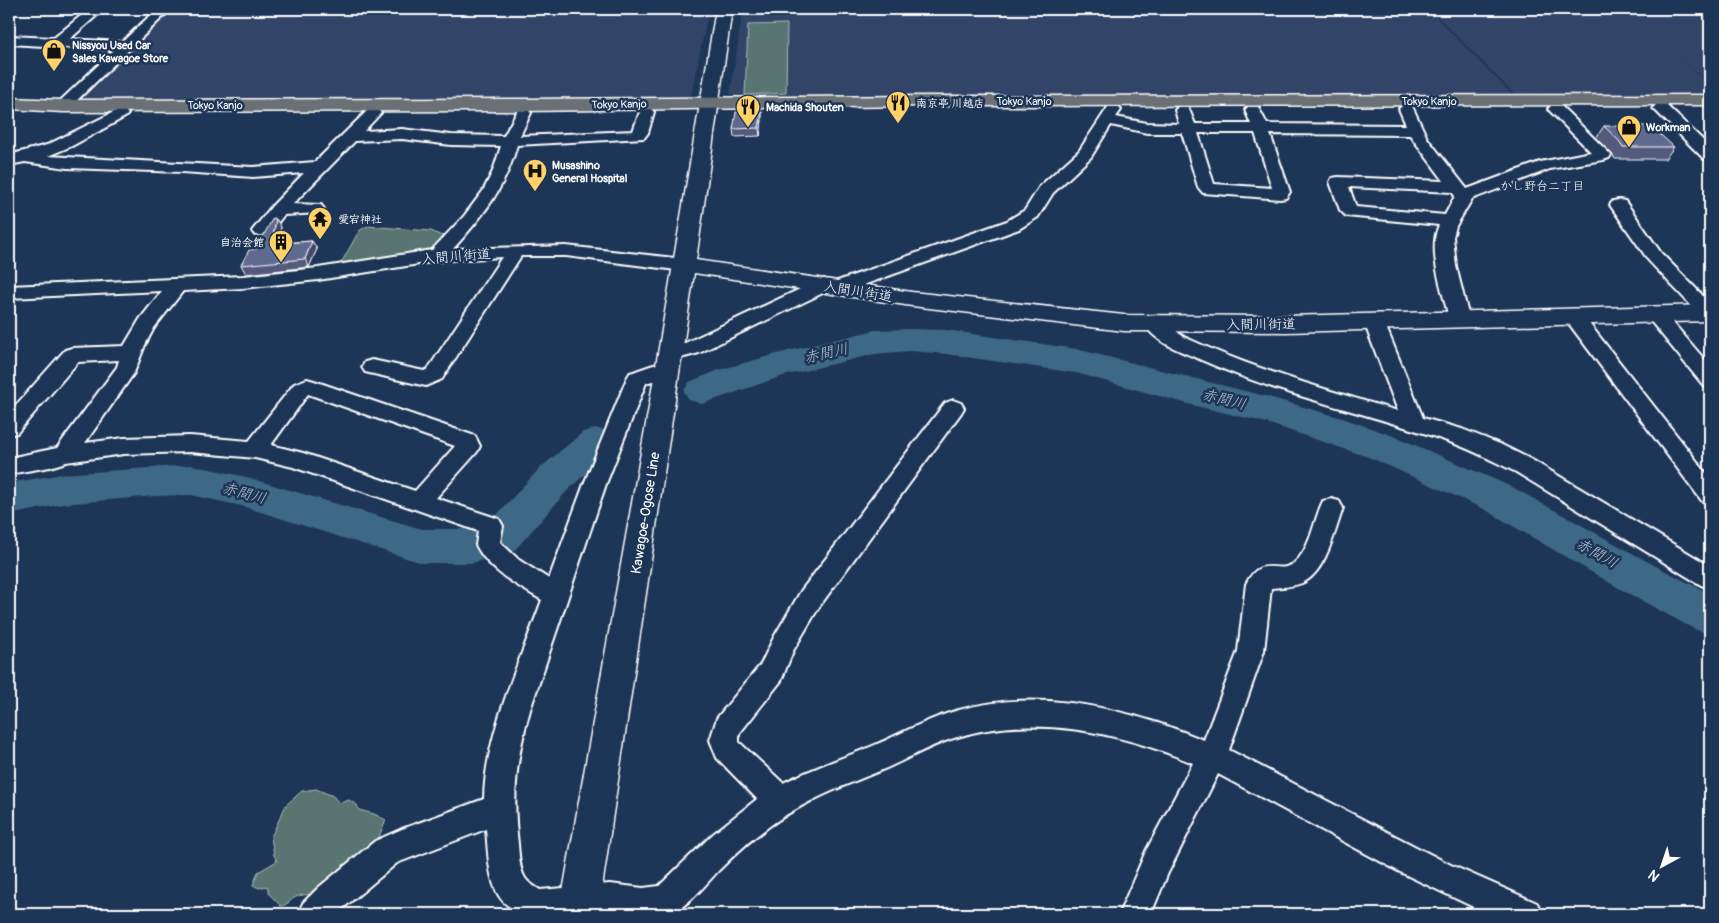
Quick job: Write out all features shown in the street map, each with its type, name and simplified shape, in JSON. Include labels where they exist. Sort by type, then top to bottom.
[{"type":"highway","name":"Tokyo Kanjo","points":[[9,113],[523,113],[646,112],[710,107],[1710,100]]},
{"type":"highway","name":"Tokyo Kanjo","points":[[9,104],[63,106],[523,105],[1110,115],[1183,110],[1710,108]]},
{"type":"street","points":[[58,42],[97,9]]},
{"type":"street","points":[[63,106],[164,9]]},
{"type":"street","name":"Kawagoe-Ogose Line","points":[[579,909],[710,107],[724,9]]},
{"type":"street","points":[[9,40],[124,46]]},
{"type":"street","points":[[1661,108],[1710,156]]},
{"type":"street","points":[[1451,221],[1352,212],[1348,210],[1338,182],[1461,191],[1546,164],[1603,155],[1556,109]]},
{"type":"street","points":[[1183,110],[1206,187],[1209,189],[1280,194],[1282,192],[1261,129],[1252,110]]},
{"type":"street","points":[[1407,110],[1415,130],[1461,191],[1464,202],[1451,221],[1444,236],[1449,275],[1459,318]]},
{"type":"street","points":[[352,136],[402,134],[450,140],[509,141],[638,135],[646,112]]},
{"type":"street","points":[[438,256],[480,210],[492,190],[503,164],[514,127],[523,113]]},
{"type":"street","points":[[27,158],[64,143],[120,114]]},
{"type":"street","points":[[261,232],[278,210],[373,114]]},
{"type":"street","points":[[1415,130],[1147,128],[1110,115],[1085,154],[1046,190],[1032,213],[1013,225],[830,287],[692,348],[637,378],[595,484],[505,748],[499,796],[504,857],[510,885],[519,895],[536,906],[579,909],[610,900],[643,904],[660,902],[673,896],[739,830],[780,800],[808,786],[884,756],[936,731],[1000,715],[1037,713],[1076,716],[1157,736],[1212,756],[1418,864],[1502,905],[1526,914]]},
{"type":"street","points":[[9,160],[27,158],[67,162],[252,172],[319,168]]},
{"type":"street","points":[[1618,205],[1655,256],[1710,312]]},
{"type":"street","points":[[278,210],[315,208]]},
{"type":"street","name":"入間川街道","points":[[9,292],[243,282],[318,274],[438,256],[566,251],[684,265],[992,309],[1155,324],[1374,322],[1710,312]]},
{"type":"street","points":[[372,367],[426,379],[435,374],[515,252]]},
{"type":"street","points":[[65,454],[127,368],[130,353],[142,330],[176,285]]},
{"type":"street","points":[[1656,315],[1710,380]]},
{"type":"street","points":[[1574,316],[1710,496]]},
{"type":"street","points":[[1374,322],[1414,422]]},
{"type":"street","points":[[1155,324],[1178,342],[1228,364],[1321,396],[1454,435],[1492,450],[1524,466],[1710,578]]},
{"type":"street","points":[[9,427],[72,355],[130,353]]},
{"type":"street","points":[[255,450],[301,389],[307,386],[467,442],[468,446],[420,501]]},
{"type":"street","points":[[780,800],[729,752],[724,744],[724,735],[727,727],[771,672],[783,644],[810,599],[953,408]]},
{"type":"street","points":[[9,466],[50,459],[65,454],[148,444],[190,444],[255,450],[295,459],[491,526],[488,545],[494,552],[532,582],[556,596]]},
{"type":"street","points":[[1134,914],[1157,862],[1212,756],[1251,651],[1259,584],[1264,578],[1293,576],[1302,571],[1313,556],[1331,508]]},
{"type":"street","points":[[314,914],[329,899],[386,852],[402,844],[500,809]]},
{"type":"shaded area","points":[[173,9],[709,9],[691,96],[687,98],[80,99]]},
{"type":"shaded area","points":[[743,9],[1428,9],[1512,94],[737,98],[730,94]]},
{"type":"shaded area","points":[[1430,9],[1710,9],[1710,83],[1678,58],[1710,84],[1710,93],[1514,94]]},
{"type":"green space","points":[[787,24],[786,93],[745,95],[748,25]]},
{"type":"green space","points":[[367,226],[431,231],[446,238],[435,252],[340,265],[359,231]]},
{"type":"green space","points":[[316,789],[333,796],[339,803],[349,800],[357,805],[359,810],[386,820],[380,834],[378,851],[322,897],[303,895],[281,906],[269,894],[267,886],[259,888],[253,885],[258,872],[277,861],[271,837],[286,805],[302,791]]},
{"type":"building","points":[[736,112],[762,112],[759,128],[733,129]]},
{"type":"building","points":[[1604,126],[1651,126],[1674,147],[1623,147]]},
{"type":"building","points":[[273,218],[276,219],[272,244],[312,241],[305,259],[241,265],[249,250],[256,249]]},
{"type":"waterway","name":"赤間川","points":[[702,391],[732,379],[780,365],[875,342],[910,340],[946,342],[1076,361],[1192,392],[1269,410],[1329,428],[1385,448],[1498,498],[1637,577],[1710,615]]},
{"type":"waterway","name":"赤間川","points":[[498,540],[553,480],[596,442]]},
{"type":"waterway","name":"赤間川","points":[[9,499],[63,489],[155,481],[191,480],[242,491],[422,546],[473,546]]},
{"type":"place","name":"Nissyou Used Car Sales Kawagoe Store","points":[[54,72]]},
{"type":"place","name":"南京亭 川越店","points":[[898,124]]},
{"type":"place","name":"Machida Shouten","points":[[748,128]]},
{"type":"place","name":"Workman","points":[[1629,148]]},
{"type":"place","name":"Musashino General Hospital","points":[[535,192]]},
{"type":"place","name":"愛宕神社","points":[[320,240]]},
{"type":"place","name":"自治会館","points":[[281,263]]},
{"type":"district","name":"かし野台二丁目","points":[[1542,186]]}]
